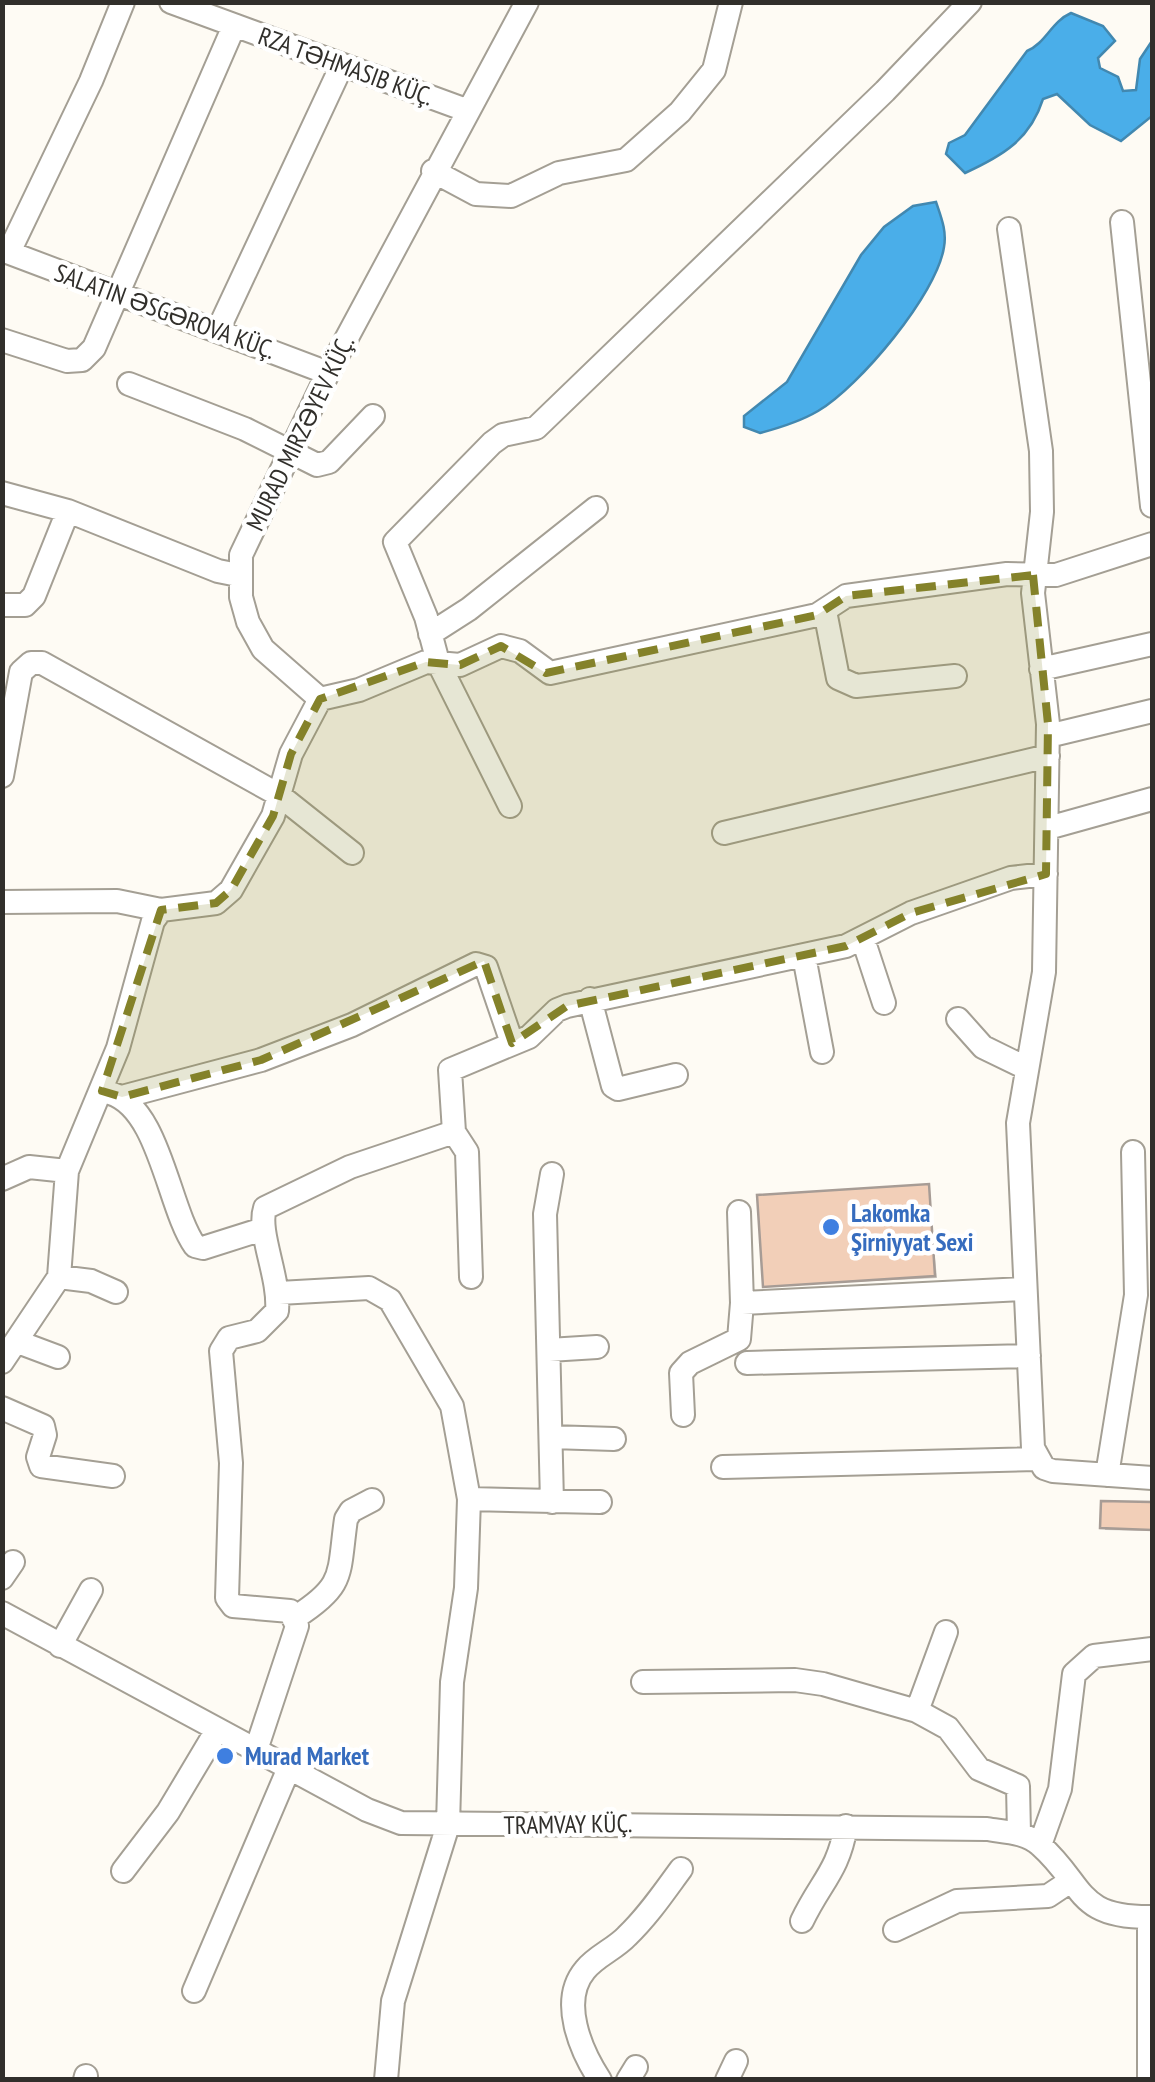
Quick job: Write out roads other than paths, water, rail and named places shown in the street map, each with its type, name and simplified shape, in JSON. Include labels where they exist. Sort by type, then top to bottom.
[{"type":"street","points":[[123,2],[6,251],[328,372]]},
{"type":"street","name":"RZA TƏHMASIB KÜÇ.","points":[[171,2],[466,110]]},
{"type":"street","name":"MURAD MIRZƏYEV KÜÇ.","points":[[320,699],[263,649],[248,622],[238,574],[250,531],[328,372],[527,2]]},
{"type":"street","points":[[434,171],[476,194],[511,196],[560,173],[626,160],[680,112],[714,70],[731,2]]},
{"type":"street","points":[[510,806],[438,662],[395,542],[492,443],[503,435],[536,428],[970,2]]},
{"type":"street","points":[[2,340],[66,360],[82,360],[94,348],[234,26]]},
{"type":"street","points":[[219,328],[342,65]]},
{"type":"street","points":[[1122,222],[1152,506]]},
{"type":"street","points":[[1010,229],[1041,451],[1040,550],[1033,575],[1048,746],[1044,972],[1018,1122],[1037,1459]]},
{"type":"street","points":[[129,384],[290,450],[317,465],[329,462],[373,416]]},
{"type":"street","points":[[2,493],[68,510],[218,571],[238,574]]},
{"type":"street","points":[[430,634],[469,609],[596,508]]},
{"type":"street","points":[[2,605],[25,606],[34,596],[68,510]]},
{"type":"street","points":[[2,902],[117,902],[161,910],[216,903],[231,890],[273,816],[290,754],[320,699],[344,696],[415,665],[460,665],[502,646],[511,646],[550,672],[825,611],[846,596],[997,575],[1075,571],[1152,544]]},
{"type":"street","points":[[825,611],[838,678],[844,683],[856,686],[955,676]]},
{"type":"street","points":[[1041,669],[1152,644]]},
{"type":"street","points":[[2,776],[21,672],[30,663],[42,663],[279,795],[352,853]]},
{"type":"street","points":[[724,833],[1048,746],[1152,710]]},
{"type":"street","points":[[1048,828],[1152,799]]},
{"type":"street","points":[[470,1277],[466,1152],[454,1132],[450,1070],[539,1030],[556,1010],[590,999],[804,956],[864,939],[928,907],[1011,878],[1046,874]]},
{"type":"street","points":[[2,1362],[58,1277],[67,1171],[112,1094],[153,922],[161,910]]},
{"type":"street","points":[[864,939],[884,1003]]},
{"type":"street","points":[[804,956],[822,1052]]},
{"type":"street","points":[[112,1094],[261,1060],[352,1026],[476,964],[486,968],[512,1043]]},
{"type":"street","points":[[590,999],[613,1086],[618,1090],[676,1075]]},
{"type":"street","points":[[958,1019],[983,1047],[1026,1068]]},
{"type":"street","points":[[112,1094],[149,1134],[195,1246],[203,1248],[263,1229]]},
{"type":"street","points":[[256,1750],[297,1626],[290,1611],[232,1606],[226,1584],[231,1463],[221,1351],[228,1338],[257,1331],[277,1311],[279,1293],[263,1215],[272,1202],[364,1161],[454,1132]]},
{"type":"street","points":[[1107,1475],[1136,1295],[1133,1152]]},
{"type":"street","points":[[2,1179],[29,1167],[67,1171]]},
{"type":"street","points":[[552,1174],[545,1214],[552,1502]]},
{"type":"street","points":[[683,1414],[682,1374],[690,1363],[739,1340],[739,1212]]},
{"type":"street","points":[[58,1277],[91,1281],[116,1292]]},
{"type":"street","points":[[279,1293],[369,1288],[390,1300],[452,1406],[469,1499],[466,1588],[452,1682],[448,1825],[393,2001],[386,2080]]},
{"type":"street","points":[[742,1303],[1025,1289]]},
{"type":"street","points":[[18,1342],[58,1357]]},
{"type":"street","points":[[549,1350],[597,1347]]},
{"type":"street","points":[[747,1363],[1029,1356]]},
{"type":"street","points":[[2,1408],[43,1426],[45,1435],[38,1457],[42,1466],[113,1476]]},
{"type":"street","points":[[551,1438],[614,1439]]},
{"type":"street","points":[[723,1467],[1037,1459],[1053,1470],[1152,1478]]},
{"type":"street","points":[[469,1499],[600,1502]]},
{"type":"street","points":[[296,1617],[328,1596],[336,1584],[346,1519],[350,1512],[372,1500]]},
{"type":"street","points":[[60,1646],[91,1590]]},
{"type":"street","name":"TRAMVAY KÜÇ.","points":[[2,1613],[381,1817],[401,1823],[846,1826],[1030,1840]]},
{"type":"street","points":[[917,1711],[946,1632]]},
{"type":"street","points":[[1030,1840],[1060,1789],[1074,1674],[1094,1656],[1152,1650]]},
{"type":"street","points":[[643,1682],[795,1680],[917,1711],[948,1728],[979,1769],[1018,1786],[1030,1840],[1069,1882],[1106,1912],[1151,1917],[1149,2080]]},
{"type":"street","points":[[123,1870],[168,1812],[218,1730]]},
{"type":"street","points":[[194,1991],[289,1768]]},
{"type":"street","points":[[802,1921],[817,1890],[838,1864],[846,1826]]},
{"type":"street","points":[[600,2080],[580,2040],[575,2019],[574,1999],[582,1973],[626,1938],[681,1869]]},
{"type":"street","points":[[895,1930],[956,1901],[1048,1896],[1069,1882]]},
{"type":"water","points":[[1071,13],[1103,26],[1115,41],[1098,58],[1100,68],[1118,77],[1123,91],[1136,90],[1140,59],[1152,41],[1152,116],[1121,141],[1090,125],[1057,94],[1043,99],[1031,125],[1013,145],[965,173],[946,154],[949,143],[965,135],[1027,51]]},
{"type":"water","points":[[936,202],[945,235],[938,267],[894,338],[854,382],[811,415],[760,433],[744,427],[744,416],[787,382],[861,255],[884,227],[913,206]]},
{"type":"place","name":"Lakomka Şirniyyat Sexi","points":[[831,1227]]},
{"type":"place","name":"Murad Market","points":[[225,1756]]}]
